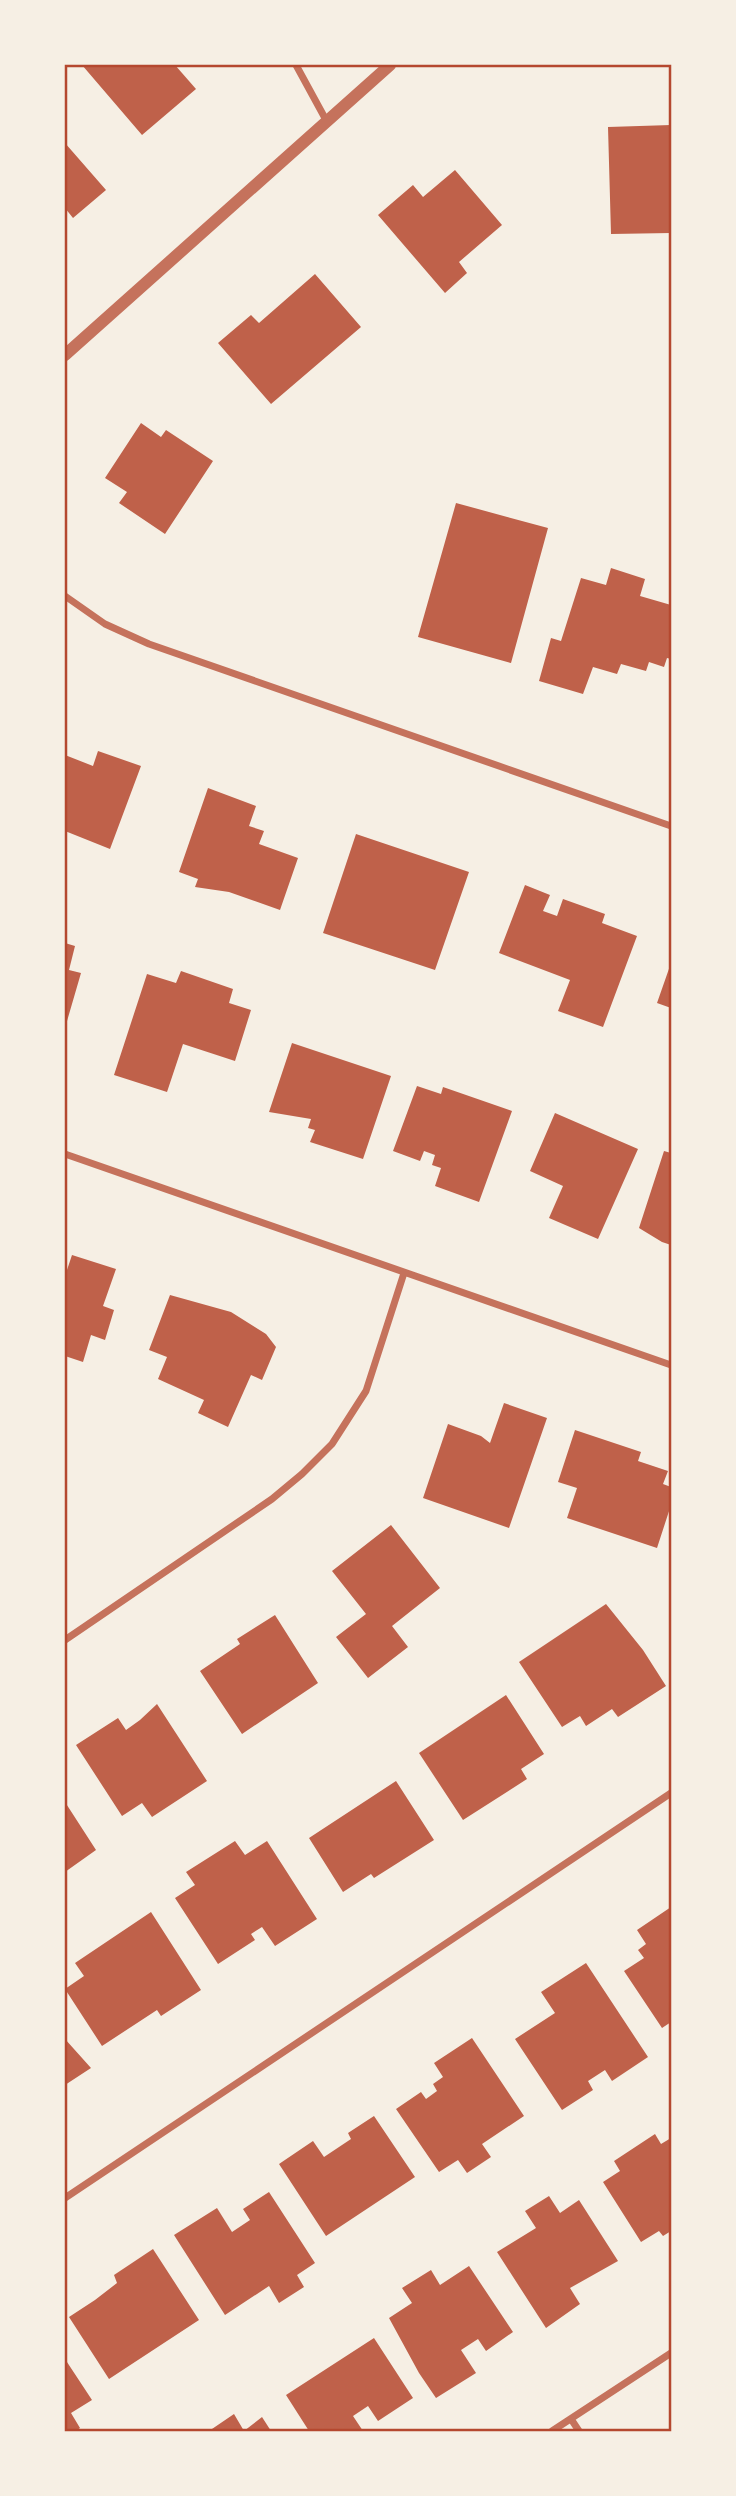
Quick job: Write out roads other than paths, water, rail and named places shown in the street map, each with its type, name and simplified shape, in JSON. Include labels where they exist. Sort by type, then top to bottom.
[{"type":"street","points":[[296,65],[326,120]]},
{"type":"street","points":[[65,355],[390,65]]},
{"type":"street","points":[[65,596],[105,624],[149,644],[671,826]]},
{"type":"street","points":[[65,1154],[671,1365]]},
{"type":"street","points":[[65,1640],[272,1499],[332,1444],[366,1391],[404,1273]]},
{"type":"street","points":[[65,2198],[671,1793]]},
{"type":"street","points":[[552,2431],[671,2353]]},
{"type":"street","points":[[571,2419],[579,2431]]}]
